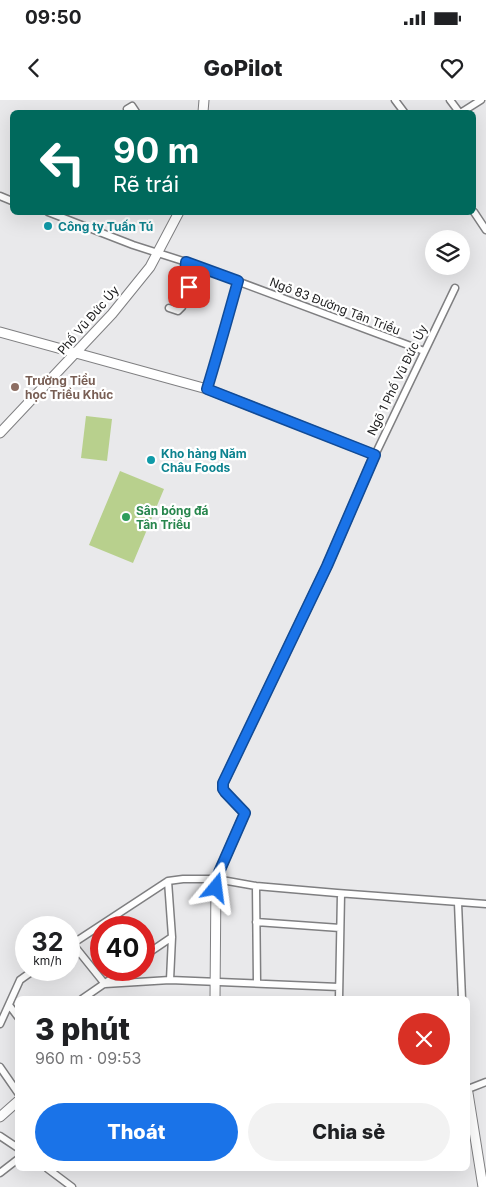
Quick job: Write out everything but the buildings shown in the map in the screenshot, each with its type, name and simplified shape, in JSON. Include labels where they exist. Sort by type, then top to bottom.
[{"type":"street","points":[[450,100],[459,110]]},
{"type":"street","points":[[465,110],[484,101]]},
{"type":"street","points":[[127,109],[132,106],[135,110]]},
{"type":"street","name":"Ngõ 83 Đường Tân Triều","points":[[56,215],[238,281],[424,352]]},
{"type":"street","name":"Phố Vũ Đức Úy","points":[[0,432],[112,314],[150,267],[177,215]]},
{"type":"street","points":[[476,215],[486,230]]},
{"type":"street","points":[[169,308],[178,311],[182,307],[189,287],[185,274],[186,262]]},
{"type":"street","points":[[207,389],[238,281]]},
{"type":"street","name":"Ngõ 1 Phố Vũ Đức Úy","points":[[216,879],[245,813],[225,792],[223,783],[327,566],[375,455],[455,288]]},
{"type":"street","points":[[0,332],[207,389],[375,455]]},
{"type":"street","points":[[80,938],[168,881],[183,879],[216,879],[256,886],[341,894],[486,904]]},
{"type":"street","points":[[215,996],[216,879]]},
{"type":"street","points":[[168,881],[172,937],[170,980]]},
{"type":"street","points":[[256,886],[257,984]]},
{"type":"street","points":[[339,996],[341,894]]},
{"type":"street","points":[[458,903],[462,996]]},
{"type":"street","points":[[256,922],[340,928]]},
{"type":"street","points":[[155,949],[172,937]]},
{"type":"street","points":[[80,956],[105,984]]},
{"type":"street","points":[[105,984],[170,980],[339,988]]},
{"type":"street","points":[[0,1024],[20,981]]},
{"type":"street","points":[[87,996],[109,981]]},
{"type":"street","points":[[9,1005],[15,1013]]},
{"type":"street","points":[[0,1068],[15,1089]]},
{"type":"street","points":[[470,1090],[486,1082]]},
{"type":"street","points":[[0,1117],[15,1104]]},
{"type":"street","points":[[470,1104],[483,1187]]},
{"type":"street","points":[[0,1136],[15,1146]]},
{"type":"street","points":[[0,1173],[15,1161]]},
{"type":"street","points":[[55,1171],[72,1187]]},
{"type":"green space","points":[[86,416],[112,419],[107,461],[81,458]]},
{"type":"green space","name":"Sân bóng đá Tân Triều","points":[[120,471],[164,489],[133,563],[89,545]]},
{"type":"place","name":"Công ty Tuấn Tú","points":[[48,226]]},
{"type":"place","name":"Trường Tiểu học Triều Khúc","points":[[15,387]]},
{"type":"place","name":"Kho hàng Năm Châu Foods","points":[[151,460]]},
{"type":"place","name":"Sân bóng đá Tân Triều","points":[[126,517]]},
{"type":"route","points":[[189,287],[185,274],[186,262],[238,281],[207,389],[375,455],[327,566],[230,772],[223,783],[225,792],[245,813],[216,879],[216,888]]}]
